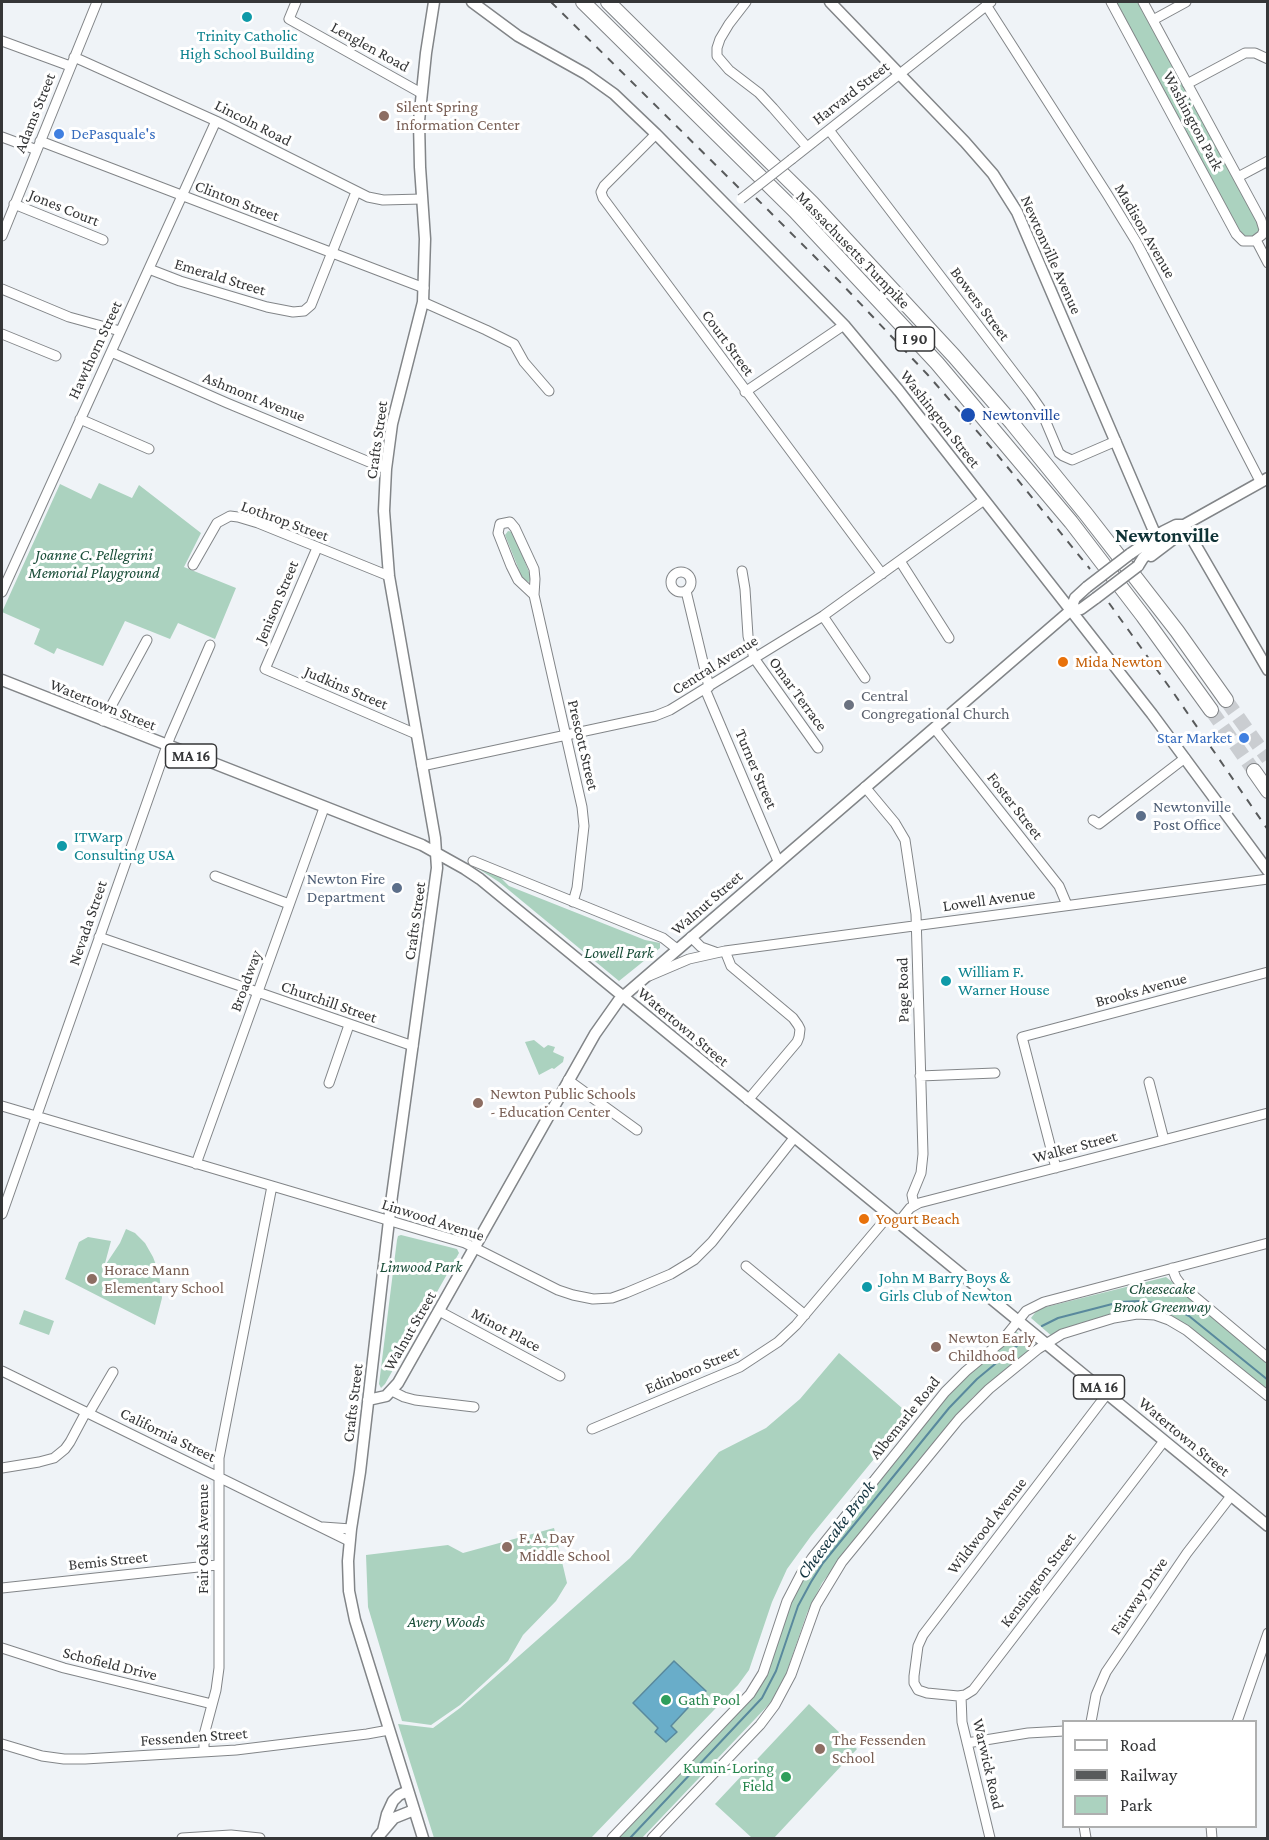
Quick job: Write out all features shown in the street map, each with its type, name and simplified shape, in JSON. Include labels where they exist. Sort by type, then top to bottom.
[{"type":"highway","name":"Massachusetts Turnpike","points":[[583,2],[795,212],[937,363],[1077,530],[1155,631],[1211,710]]},
{"type":"highway","name":"Massachusetts Turnpike","points":[[608,2],[812,203],[960,363],[1086,514],[1142,585],[1226,700]]},
{"type":"highway","points":[[1254,771],[1268,791]]},
{"type":"main road","name":"Crafts Street","points":[[423,1839],[352,1606],[348,1577],[350,1535],[360,1472],[389,1220],[437,868],[437,852],[390,576],[384,511],[386,469],[396,402],[423,303],[426,239],[420,158],[421,93],[434,2]]},
{"type":"main road","name":"Washington Street","points":[[472,2],[518,36],[601,84],[614,94],[844,325],[899,391],[1185,758],[1268,870]]},
{"type":"main road","name":"Newtonville Avenue","points":[[831,2],[965,142],[1007,194],[1028,234],[1156,536]]},
{"type":"main road","name":"Walnut Street","points":[[368,1400],[383,1397],[392,1391],[400,1380],[568,1080],[601,1023],[622,996],[1070,611],[1075,598],[1087,587],[1156,536],[1176,525],[1184,525],[1264,479]]},
{"type":"main road","name":"Walnut Street","points":[[1070,611],[1081,609],[1176,538],[1184,525]]},
{"type":"main road","points":[[1184,525],[1268,670]]},
{"type":"main road","points":[[1138,566],[1154,548],[1156,536]]},
{"type":"main road","name":"Watertown Street","points":[[2,680],[437,852],[480,879],[1268,1526]]},
{"type":"main road","points":[[380,1835],[393,1801],[408,1791]]},
{"type":"main road","points":[[380,1835],[394,1818],[414,1810]]},
{"type":"street","name":"Adams Street","points":[[2,236],[97,2]]},
{"type":"street","name":"Lenglen Road","points":[[296,2],[288,19],[421,93]]},
{"type":"street","points":[[746,2],[720,39],[717,56],[729,70],[759,93],[807,147]]},
{"type":"street","name":"Washington Park","points":[[1111,2],[1236,234],[1244,241],[1256,240],[1262,235],[1263,225],[1143,2]]},
{"type":"street","points":[[1153,20],[1186,2]]},
{"type":"street","name":"Harvard Street","points":[[730,209],[989,3]]},
{"type":"street","name":"Madison Avenue","points":[[989,3],[1137,243],[1264,479]]},
{"type":"street","name":"Lincoln Road","points":[[2,41],[72,62],[216,121],[368,197],[383,200],[422,200]]},
{"type":"street","points":[[1187,84],[1245,53],[1255,53],[1268,60]]},
{"type":"street","name":"Hawthorn Street","points":[[2,592],[216,121]]},
{"type":"street","name":"Bowers Street","points":[[830,130],[1031,395],[1040,408],[1059,453],[1072,460],[1116,441]]},
{"type":"street","name":"Court Street","points":[[656,134],[604,186],[602,195],[745,392],[882,574]]},
{"type":"street","name":"Clinton Street","points":[[2,137],[38,145],[182,196],[424,288]]},
{"type":"street","points":[[1238,177],[1268,161]]},
{"type":"street","points":[[332,254],[356,192]]},
{"type":"street","name":"Jones Court","points":[[14,204],[103,240]]},
{"type":"street","points":[[1256,240],[1265,252],[1268,263]]},
{"type":"street","name":"Emerald Street","points":[[149,269],[208,290],[293,312],[304,311],[312,305],[332,254]]},
{"type":"street","points":[[2,289],[69,316],[120,331]]},
{"type":"street","points":[[423,303],[514,344],[524,362],[549,391]]},
{"type":"street","points":[[745,392],[844,325]]},
{"type":"street","points":[[2,334],[56,356]]},
{"type":"street","name":"Ashmont Avenue","points":[[111,352],[386,469]]},
{"type":"street","points":[[80,419],[149,449]]},
{"type":"street","name":"Central Avenue","points":[[422,766],[663,713],[823,616],[984,500]]},
{"type":"street","name":"Lothrop Street","points":[[193,565],[217,523],[230,516],[258,523],[390,576]]},
{"type":"street","name":"Prescott Street","points":[[534,596],[514,573],[498,533],[500,524],[510,522],[515,528],[534,570],[534,596],[584,818],[577,888],[573,902]]},
{"type":"street","name":"Jenison Street","points":[[265,669],[317,548]]},
{"type":"street","points":[[900,561],[949,638]]},
{"type":"street","points":[[742,571],[748,636],[754,658]]},
{"type":"street","name":"Turner Street","points":[[686,591],[707,688],[778,861]]},
{"type":"street","points":[[823,616],[865,678]]},
{"type":"street","points":[[104,721],[147,640]]},
{"type":"street","name":"Nevada Street","points":[[2,1214],[167,746],[210,645]]},
{"type":"street","name":"Omar Terrace","points":[[754,658],[818,748]]},
{"type":"street","name":"Judkins Street","points":[[265,669],[416,734]]},
{"type":"street","name":"Foster Street","points":[[935,729],[1059,886],[1067,905]]},
{"type":"street","points":[[1093,820],[1099,824],[1185,758]]},
{"type":"street","name":"Page Road","points":[[865,787],[895,823],[905,840],[916,925],[922,1160],[921,1173],[912,1195],[914,1205]]},
{"type":"street","name":"Broadway","points":[[196,1164],[324,808]]},
{"type":"street","points":[[473,861],[663,938],[677,949]]},
{"type":"street","points":[[215,876],[289,904]]},
{"type":"street","name":"Lowell Avenue","points":[[640,980],[685,960],[720,951],[1268,879]]},
{"type":"street","name":"Churchill Street","points":[[99,937],[413,1046]]},
{"type":"street","points":[[690,938],[701,947],[720,951],[731,966],[793,1018],[800,1029],[797,1042],[748,1100]]},
{"type":"street","name":"Brooks Avenue","points":[[1056,1168],[1022,1037],[1268,972]]},
{"type":"street","points":[[329,1083],[349,1025]]},
{"type":"street","points":[[920,1076],[995,1073]]},
{"type":"street","points":[[568,1080],[637,1130]]},
{"type":"street","points":[[1149,1082],[1164,1140]]},
{"type":"street","name":"Linwood Avenue","points":[[2,1106],[389,1220],[475,1248],[568,1294],[598,1299],[621,1295],[676,1272],[702,1253],[795,1138]]},
{"type":"street","name":"Walker Street","points":[[914,1205],[1268,1113]]},
{"type":"street","name":"Fair Oaks Avenue","points":[[204,1751],[204,1735],[219,1668],[219,1454],[272,1186]]},
{"type":"street","points":[[898,1222],[914,1205]]},
{"type":"street","name":"Edinboro Street","points":[[592,1429],[745,1365],[782,1339],[889,1215]]},
{"type":"street","name":"Albemarle Road","points":[[612,1839],[750,1694],[763,1672],[791,1593],[812,1558],[945,1392],[1001,1342],[1029,1309],[1044,1302],[1268,1243]]},
{"type":"street","points":[[746,1266],[804,1315]]},
{"type":"street","points":[[1172,1268],[1177,1281],[1185,1289],[1268,1358]]},
{"type":"street","name":"Minot Place","points":[[439,1311],[560,1376]]},
{"type":"street","points":[[652,1839],[760,1725],[775,1705],[791,1675],[813,1611],[842,1562],[959,1419],[989,1389],[1046,1343],[1062,1334],[1114,1318],[1132,1314],[1155,1315],[1169,1320],[1190,1333],[1268,1396]]},
{"type":"street","name":"California Street","points":[[2,1371],[321,1527],[350,1535]]},
{"type":"street","points":[[2,1468],[54,1458],[65,1449],[113,1372]]},
{"type":"street","points":[[392,1391],[411,1400],[474,1407]]},
{"type":"street","name":"Wildwood Avenue","points":[[961,1696],[927,1693],[920,1691],[916,1686],[914,1676],[918,1646],[922,1635],[1107,1394]]},
{"type":"street","name":"Kensington Street","points":[[961,1696],[968,1694],[974,1688],[1164,1441]]},
{"type":"street","name":"Fairway Drive","points":[[1091,1720],[1096,1695],[1109,1667],[1181,1561],[1231,1496]]},
{"type":"street","name":"Bemis Street","points":[[2,1588],[218,1565]]},
{"type":"street","points":[[1238,1720],[1268,1633]]},
{"type":"street","name":"Schofield Drive","points":[[2,1648],[64,1668],[212,1704]]},
{"type":"street","name":"Warwick Road","points":[[961,1696],[961,1716],[966,1743],[990,1839]]},
{"type":"street","name":"Fessenden Street","points":[[2,1744],[42,1756],[78,1760],[236,1750],[389,1730]]},
{"type":"street","points":[[966,1743],[1028,1733],[1062,1731]]},
{"type":"street","points":[[182,1839],[231,1835],[260,1839]]},
{"type":"green space","points":[[1111,2],[1143,2],[1261,220],[1262,235],[1243,241]]},
{"type":"green space","name":"Joanne C. Pellegrini Memorial Playground","points":[[99,483],[132,498],[139,485],[201,533],[184,567],[236,588],[215,639],[178,623],[170,639],[125,621],[103,666],[57,648],[54,654],[34,644],[40,629],[2,612],[60,484],[91,499]]},
{"type":"green space","points":[[508,531],[513,532],[531,577],[529,582],[523,580],[505,535]]},
{"type":"green space","name":"Lowell Park","points":[[474,866],[500,877],[509,886],[645,940],[660,943],[660,948],[619,981],[499,882]]},
{"type":"green space","points":[[534,1040],[544,1048],[548,1045],[555,1047],[553,1052],[564,1057],[563,1062],[554,1069],[539,1075],[525,1042]]},
{"type":"green space","points":[[126,1229],[135,1233],[145,1243],[159,1273],[162,1298],[155,1325],[65,1279],[79,1242],[88,1237],[111,1241],[104,1267],[120,1243]]},
{"type":"green space","name":"Linwood Park","points":[[401,1235],[457,1249],[459,1253],[381,1388],[379,1384],[397,1240]]},
{"type":"green space","name":"Cheesecake Brook Greenway","points":[[1166,1277],[1267,1358],[1267,1397],[1182,1327],[1142,1314],[1054,1338],[1031,1318],[1038,1309]]},
{"type":"green space","points":[[24,1310],[54,1321],[49,1335],[19,1324]]},
{"type":"green space","points":[[1012,1328],[1038,1349],[1022,1357],[973,1397],[867,1524],[822,1583],[807,1613],[784,1680],[774,1699],[642,1838],[611,1838],[757,1683],[801,1574],[945,1392]]},
{"type":"green space","points":[[839,1353],[910,1415],[811,1536],[787,1569],[772,1602],[749,1670],[738,1685],[591,1838],[434,1838],[398,1724],[433,1728],[460,1708],[630,1558],[719,1452],[766,1428],[800,1399]]},
{"type":"green space","name":"Avery Woods","points":[[554,1528],[567,1583],[556,1601],[523,1635],[508,1661],[460,1705],[431,1725],[402,1721],[368,1607],[366,1555],[448,1545],[463,1553]]},
{"type":"green space","name":"Kumin-Loring Field","points":[[809,1704],[857,1749],[774,1838],[752,1838],[715,1804]]},
{"type":"water","name":"Gath Pool","points":[[674,1661],[706,1691],[671,1726],[677,1732],[666,1742],[655,1732],[658,1728],[633,1703]]},
{"type":"waterway","name":"Cheesecake Brook","points":[[1042,1326],[1058,1318],[1120,1302],[1140,1301],[1168,1305],[1189,1316],[1268,1380]]},
{"type":"waterway","name":"Cheesecake Brook","points":[[630,1838],[762,1698],[776,1671],[798,1606],[823,1563],[949,1408],[977,1379],[1024,1340]]},
{"type":"tunnel","points":[[1226,700],[1268,759]]},
{"type":"tunnel","points":[[1211,710],[1254,771]]},
{"type":"railway","points":[[551,2],[740,189]]},
{"type":"railway","points":[[756,198],[927,374],[996,453],[1090,569]]},
{"type":"railway","points":[[1109,603],[1268,830]]},
{"type":"place","name":"Trinity Catholic High School Building","points":[[247,17]]},
{"type":"place","name":"Silent Spring Information Center","points":[[384,116]]},
{"type":"place","name":"DePasquale's","points":[[59,134]]},
{"type":"place","name":"Newtonville","points":[[968,415]]},
{"type":"place","name":"Mida Newton","points":[[1063,662]]},
{"type":"place","name":"Central Congregational Church","points":[[849,705]]},
{"type":"place","name":"Star Market","points":[[1244,738]]},
{"type":"place","name":"Newtonville Post Office","points":[[1141,816]]},
{"type":"place","name":"ITWarp Consulting USA","points":[[62,846]]},
{"type":"place","name":"Newton Fire Department","points":[[397,888]]},
{"type":"place","name":"William F. Warner House","points":[[946,981]]},
{"type":"place","name":"Newton Public Schools - Education Center","points":[[478,1103]]},
{"type":"place","name":"Yogurt Beach","points":[[864,1219]]},
{"type":"place","name":"Horace Mann Elementary School","points":[[92,1279]]},
{"type":"place","name":"John M Barry Boys & Girls Club of Newton","points":[[867,1287]]},
{"type":"place","name":"Newton Early Childhood","points":[[936,1347]]},
{"type":"place","name":"F. A. Day Middle School","points":[[507,1547]]},
{"type":"place","name":"Gath Pool","points":[[666,1700]]},
{"type":"place","name":"The Fessenden School","points":[[820,1749]]},
{"type":"place","name":"Kumin-Loring Field","points":[[786,1777]]},
{"type":"district","name":"Newtonville","points":[[1167,536]]}]
